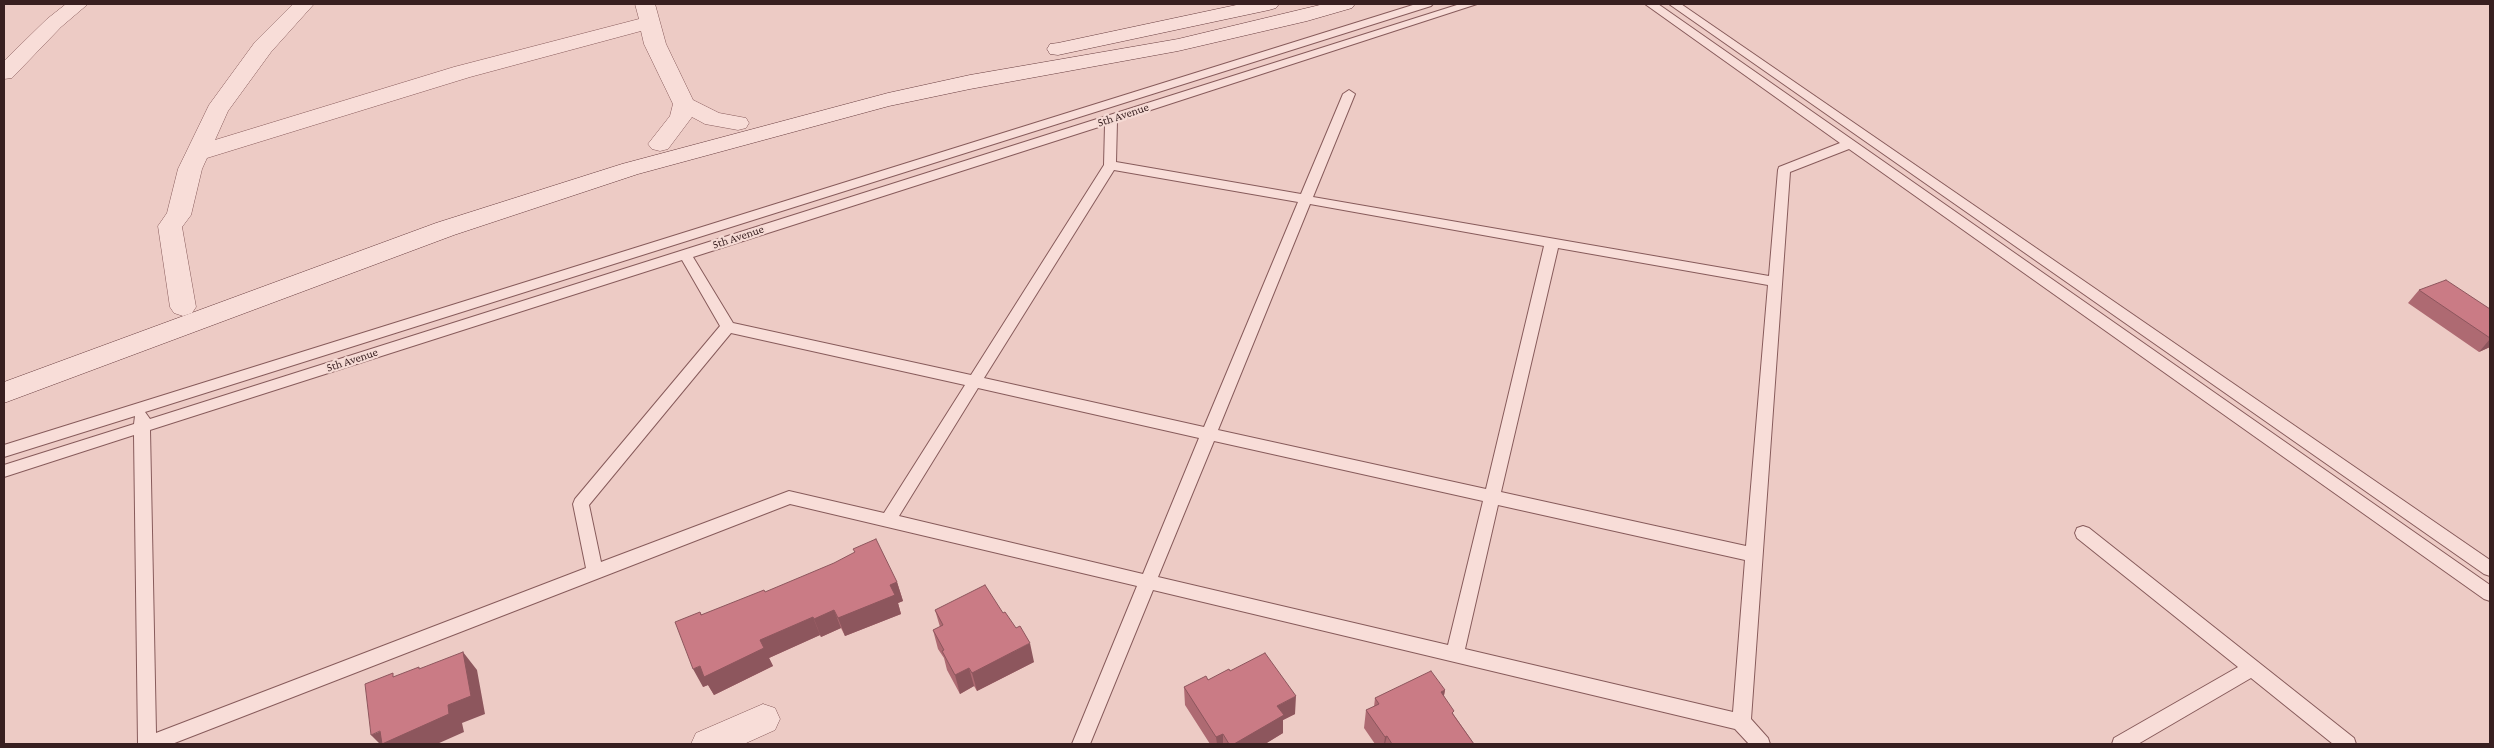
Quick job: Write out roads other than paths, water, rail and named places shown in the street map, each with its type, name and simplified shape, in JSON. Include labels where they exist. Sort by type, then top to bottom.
[{"type":"main road","points":[[4,73],[54,23],[78,4]]},
{"type":"main road","points":[[183,307],[170,226],[180,215],[190,169],[217,110],[280,26],[304,4]]},
{"type":"main road","points":[[4,373],[438,213],[660,144],[882,86],[1269,4]]},
{"type":"main road","points":[[4,393],[445,229],[630,169],[777,128],[888,100],[970,82],[1178,44],[1300,17],[1346,4]]},
{"type":"main road","points":[[198,153],[647,13],[655,44],[684,104],[712,119],[738,123]]},
{"type":"main road","points":[[660,144],[681,116],[684,104]]},
{"type":"main road","points":[[708,744],[763,719]]},
{"type":"lane","name":"5th Avenue","points":[[4,451],[1427,4]]},
{"type":"lane","name":"5th Avenue","points":[[4,471],[1471,4]]},
{"type":"lane","points":[[1651,4],[2490,594]]},
{"type":"lane","points":[[1674,4],[2490,568]]},
{"type":"lane","points":[[1081,744],[1349,94]]},
{"type":"lane","points":[[888,520],[1110,165],[1110,119]]},
{"type":"lane","points":[[1741,722],[1784,170],[1850,144]]},
{"type":"lane","points":[[1110,165],[1775,282]]},
{"type":"lane","points":[[1455,654],[1552,243]]},
{"type":"lane","points":[[685,254],[728,327],[1754,556]]},
{"type":"lane","points":[[595,572],[581,504],[728,327]]},
{"type":"lane","points":[[142,408],[147,744]]},
{"type":"lane","points":[[151,744],[789,497],[1741,722],[1761,744]]},
{"type":"lane","points":[[2083,533],[2347,744]]},
{"type":"lane","points":[[2121,744],[2252,668]]}]
